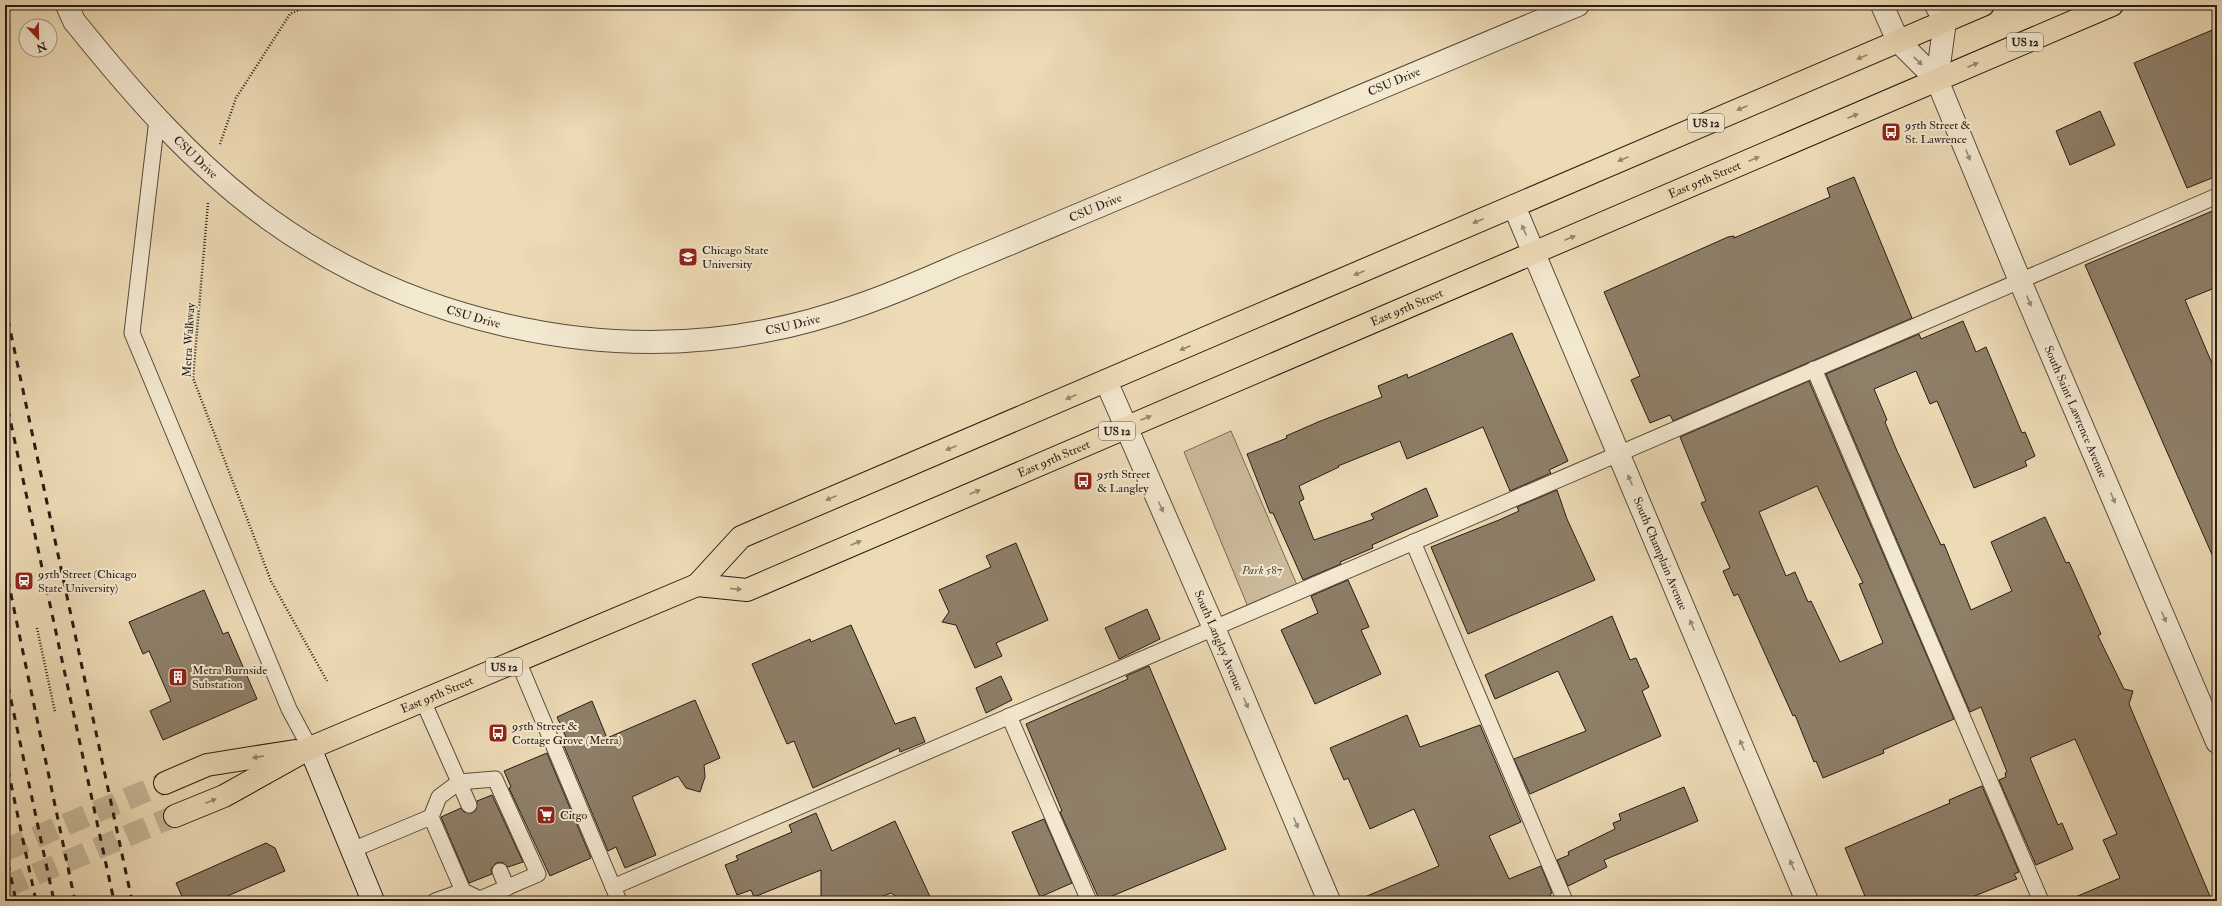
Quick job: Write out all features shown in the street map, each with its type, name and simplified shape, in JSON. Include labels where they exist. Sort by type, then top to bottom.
[{"type":"main road","name":"East 95th Street","points":[[175,816],[224,796],[310,748],[697,585],[741,536],[1898,42],[1940,13],[1983,5]]},
{"type":"main road","name":"East 95th Street","points":[[697,585],[747,590],[2112,5]]},
{"type":"main road","name":"East 95th Street","points":[[165,783],[207,765],[310,748]]},
{"type":"street","name":"CSU Drive","points":[[67,5],[74,21],[157,119],[211,171],[267,217],[318,252],[382,284],[450,310],[505,326],[571,336],[635,342],[697,341],[765,332],[824,317],[908,287],[1339,104],[1578,5]]},
{"type":"street","points":[[1882,5],[1898,42],[1937,80]]},
{"type":"street","points":[[1937,80],[1940,13]]},
{"type":"street","name":"South Saint Lawrence Avenue","points":[[1937,80],[2020,281],[2217,742]]},
{"type":"street","name":"South Champlain Avenue","points":[[1514,206],[1807,901]]},
{"type":"street","name":"South Langley Avenue","points":[[1106,381],[1214,628],[1329,901]]},
{"type":"street","points":[[310,748],[373,901]]},
{"type":"lane","points":[[157,119],[132,333],[290,709],[310,748]]},
{"type":"lane","points":[[613,887],[2217,196]]},
{"type":"lane","points":[[1814,369],[2041,901]]},
{"type":"lane","points":[[1413,542],[1565,901]]},
{"type":"lane","points":[[518,661],[619,901]]},
{"type":"lane","points":[[423,701],[469,805]]},
{"type":"lane","points":[[1008,716],[1089,901]]},
{"type":"lane","points":[[495,779],[538,874],[480,900],[463,891],[431,817],[439,796],[459,782],[495,779]]},
{"type":"lane","points":[[352,850],[431,817]]},
{"type":"lane","points":[[500,871],[507,888]]},
{"type":"lane","points":[[435,901],[463,891]]},
{"type":"path","name":"Metra Walkway","points":[[310,5],[290,14],[236,98],[211,171],[193,378],[271,581],[328,681]]},
{"type":"path","points":[[37,628],[55,712]]},
{"type":"green space","name":"Park 587","points":[[1231,431],[1297,585],[1248,607],[1184,452]]},
{"type":"building","points":[[2217,28],[2217,176],[2187,188],[2134,63]]},
{"type":"building","points":[[2100,111],[2115,145],[2070,165],[2056,131]]},
{"type":"building","points":[[1854,177],[1912,318],[1673,421],[1670,415],[1650,423],[1631,380],[1640,376],[1604,292],[1728,237],[1734,236],[1734,238],[1830,197],[1827,188]]},
{"type":"building","points":[[2217,209],[2217,287],[2185,300],[2217,375],[2217,566],[2085,265]]},
{"type":"building","points":[[1963,321],[1976,352],[1986,347],[2022,433],[2025,432],[2035,456],[2025,461],[2027,466],[1974,488],[1937,401],[1930,404],[1916,371],[1874,389],[1887,420],[1885,422],[1897,451],[1941,545],[1944,544],[1971,610],[2012,591],[1991,542],[2045,517],[2066,563],[2069,562],[2101,634],[2098,636],[2124,689],[2133,691],[2129,704],[2212,901],[2066,901],[2120,878],[2103,840],[2117,834],[2075,739],[2030,758],[2058,825],[2062,823],[2073,849],[2036,865],[1999,780],[2006,777],[2005,773],[2007,772],[1981,707],[1970,712],[1826,374],[1919,334],[1921,339]]},
{"type":"building","points":[[1512,333],[1568,461],[1549,470],[1551,473],[1510,491],[1483,427],[1407,459],[1400,441],[1338,466],[1339,467],[1299,486],[1304,499],[1299,502],[1314,540],[1374,519],[1371,514],[1426,488],[1438,516],[1372,545],[1373,548],[1340,562],[1341,564],[1303,580],[1273,513],[1270,513],[1247,454],[1287,438],[1286,436],[1318,422],[1382,397],[1378,386],[1407,374],[1408,378]]},
{"type":"building","points":[[1809,381],[1954,719],[1883,750],[1884,753],[1823,778],[1816,761],[1814,762],[1795,715],[1793,716],[1738,594],[1734,596],[1723,571],[1730,568],[1701,503],[1706,501],[1680,437]],"holes":[[[1817,486],[1863,583],[1859,584],[1883,643],[1840,662],[1811,601],[1808,602],[1795,572],[1786,576],[1759,512]]]},
{"type":"building","points":[[1557,490],[1567,519],[1595,580],[1468,634],[1431,547],[1519,511],[1517,507]]},
{"type":"building","points":[[1016,543],[1048,620],[996,643],[1002,656],[975,668],[956,625],[942,622],[949,612],[939,590],[991,567],[986,556]]},
{"type":"building","points":[[1348,580],[1369,627],[1361,630],[1381,674],[1315,704],[1281,630],[1318,613],[1311,596]]},
{"type":"building","points":[[204,590],[223,634],[228,632],[257,699],[163,740],[150,711],[171,701],[149,651],[143,654],[129,622]]},
{"type":"building","points":[[1147,609],[1160,639],[1119,659],[1105,628]]},
{"type":"building","points":[[1612,616],[1630,660],[1636,658],[1649,687],[1642,691],[1661,736],[1530,794],[1514,759],[1586,731],[1558,671],[1495,699],[1485,675]]},
{"type":"building","points":[[851,625],[895,724],[915,717],[925,742],[900,752],[899,748],[813,788],[794,741],[787,744],[752,664],[810,639],[811,642]]},
{"type":"building","points":[[1149,666],[1226,849],[1100,901],[1060,812],[1062,811],[1026,724],[1128,679],[1126,676]]},
{"type":"building","points":[[1001,676],[1012,700],[986,713],[976,688]]},
{"type":"building","points":[[695,700],[720,758],[704,765],[705,777],[700,792],[686,788],[678,776],[632,797],[656,855],[625,868],[616,847],[608,851],[564,746],[569,744],[557,717],[592,701],[607,738]]},
{"type":"building","points":[[1407,715],[1420,747],[1480,725],[1521,822],[1489,836],[1509,879],[1541,866],[1552,893],[1550,894],[1553,901],[1355,901],[1439,866],[1414,809],[1370,829],[1348,778],[1344,780],[1330,748]]},
{"type":"building","name":"Citgo","points":[[547,753],[591,858],[550,876],[509,788],[511,787],[504,771]]},
{"type":"building","points":[[1982,786],[2019,872],[2014,874],[2017,879],[1962,901],[1867,901],[1845,848],[1950,803],[1949,800]]},
{"type":"building","points":[[1684,787],[1698,821],[1604,860],[1607,867],[1568,886],[1557,860],[1569,855],[1568,852],[1615,829],[1613,823],[1621,820],[1619,814]]},
{"type":"building","points":[[492,795],[523,862],[508,867],[502,862],[496,863],[491,869],[492,874],[469,883],[441,817],[461,808],[464,812],[472,813],[476,810],[477,801]]},
{"type":"building","points":[[816,813],[832,851],[895,821],[932,901],[903,901],[891,893],[871,901],[821,901],[821,870],[754,897],[751,890],[737,895],[725,865],[738,860],[736,856],[792,832],[789,825]]},
{"type":"building","points":[[1044,819],[1072,883],[1040,897],[1012,832]]},
{"type":"building","points":[[266,843],[275,848],[285,871],[216,901],[184,901],[176,883]]},
{"type":"tunnel","points":[[5,850],[165,783]]},
{"type":"tunnel","points":[[5,887],[175,816]]},
{"type":"railway","points":[[5,306],[132,901]]},
{"type":"railway","points":[[5,396],[114,901]]},
{"type":"railway","points":[[5,566],[75,901]]},
{"type":"railway","points":[[5,672],[54,901]]},
{"type":"railway","points":[[5,756],[36,901]]},
{"type":"railway","points":[[5,850],[16,901]]},
{"type":"place","name":"95th Street & St. Lawrence","points":[[1891,132]]},
{"type":"place","name":"Chicago State University","points":[[688,257]]},
{"type":"place","name":"95th Street & Langley","points":[[1083,481]]},
{"type":"place","name":"95th Street (Chicago State University)","points":[[24,581]]},
{"type":"place","name":"Metra Burnside Substation","points":[[178,677]]},
{"type":"place","name":"95th Street & Cottage Grove (Metra)","points":[[498,733]]},
{"type":"place","name":"Citgo","points":[[546,815]]}]
